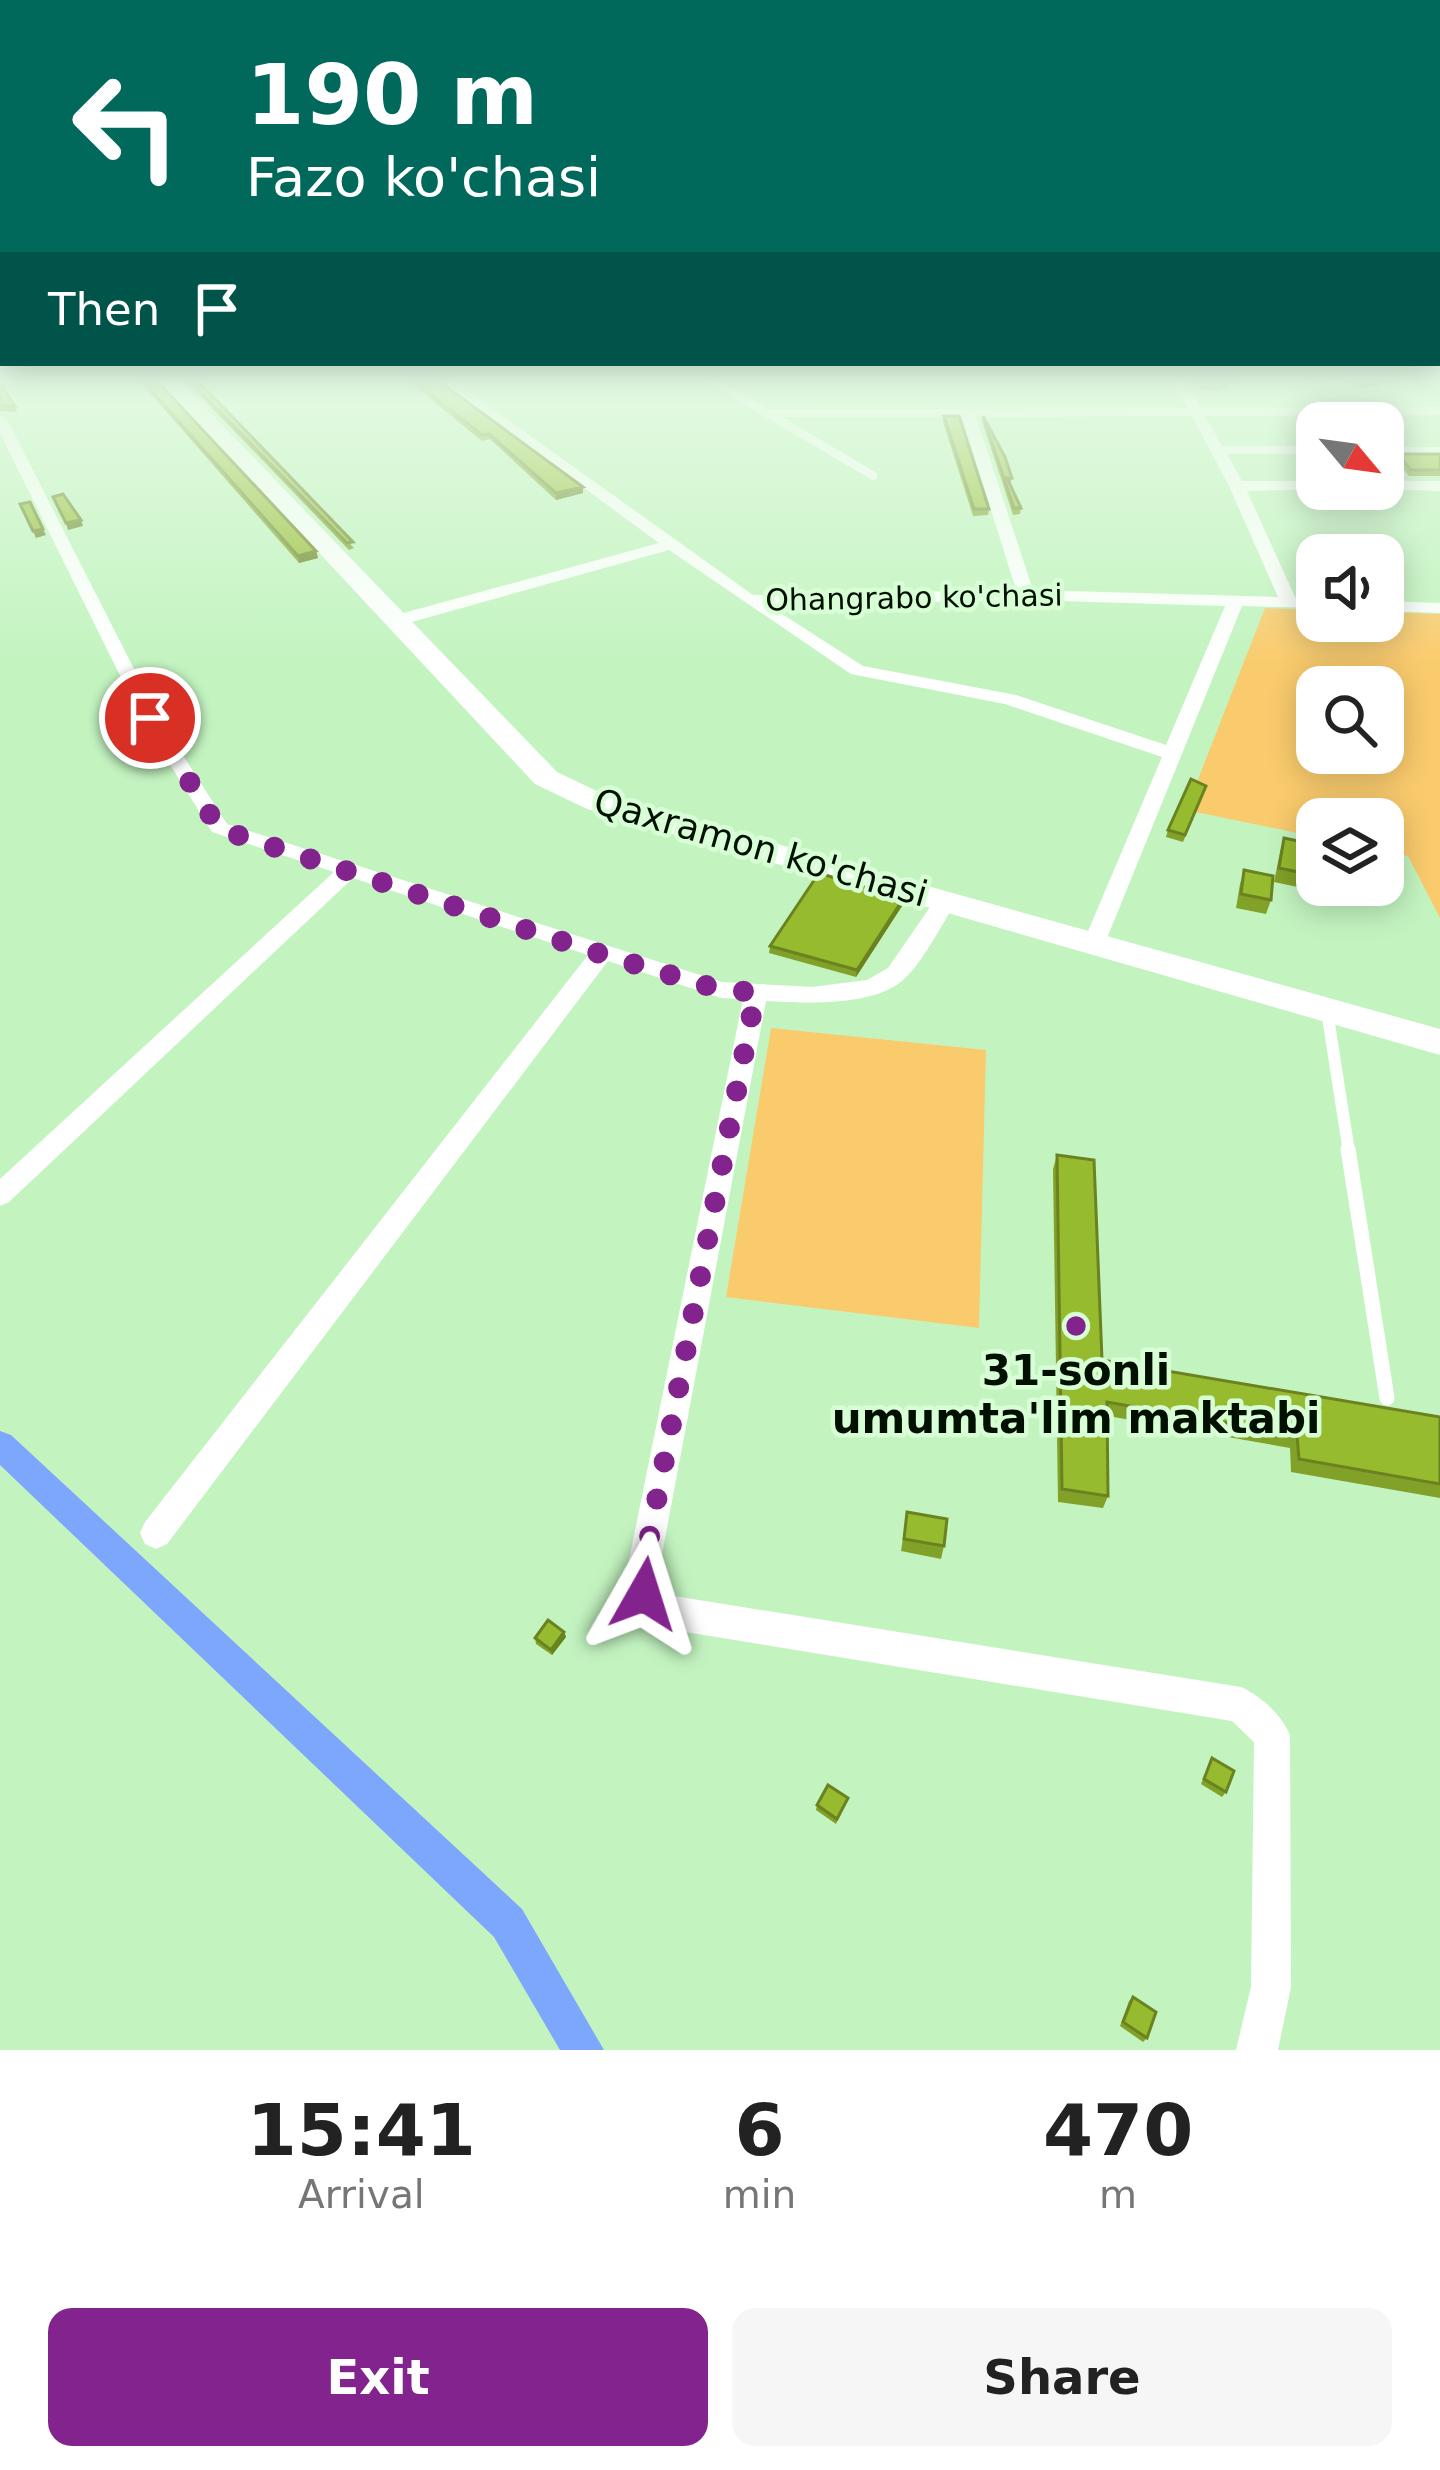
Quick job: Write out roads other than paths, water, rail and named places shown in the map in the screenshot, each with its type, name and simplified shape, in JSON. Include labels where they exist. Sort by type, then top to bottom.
[{"type":"street","points":[[27,473],[150,718],[219,829],[721,990],[812,995],[872,987],[896,974],[945,902]]},
{"type":"street","name":"Qaxramon ko'chasi","points":[[255,473],[546,778],[598,803],[1440,1042]]},
{"type":"street","name":"Ohangrabo ko'chasi","points":[[571,473],[749,600],[1026,595],[1296,602]]},
{"type":"street","points":[[866,473],[872,476]]},
{"type":"street","points":[[987,473],[1026,595]]},
{"type":"street","points":[[1229,473],[1288,601]]},
{"type":"street","points":[[1237,486],[1296,486]]},
{"type":"street","points":[[1404,486],[1440,486]]},
{"type":"street","points":[[395,621],[670,545]]},
{"type":"street","points":[[1094,943],[1237,598]]},
{"type":"street","points":[[749,600],[856,670],[1009,699],[1174,754]]},
{"type":"street","points":[[1404,607],[1440,608]]},
{"type":"street","points":[[0,1195],[349,870]]},
{"type":"street","points":[[156,1532],[601,954]]},
{"type":"street","points":[[756,992],[644,1565],[644,1594],[667,1612],[1241,1705],[1272,1735],[1271,1987],[1256,2050]]},
{"type":"lane","points":[[1327,1010],[1388,1398]]},
{"type":"waterway","points":[[0,1445],[508,1923],[583,2050]]},
{"type":"place","name":"31-sonli umumta'lim maktabi","points":[[1076,1326]]}]
